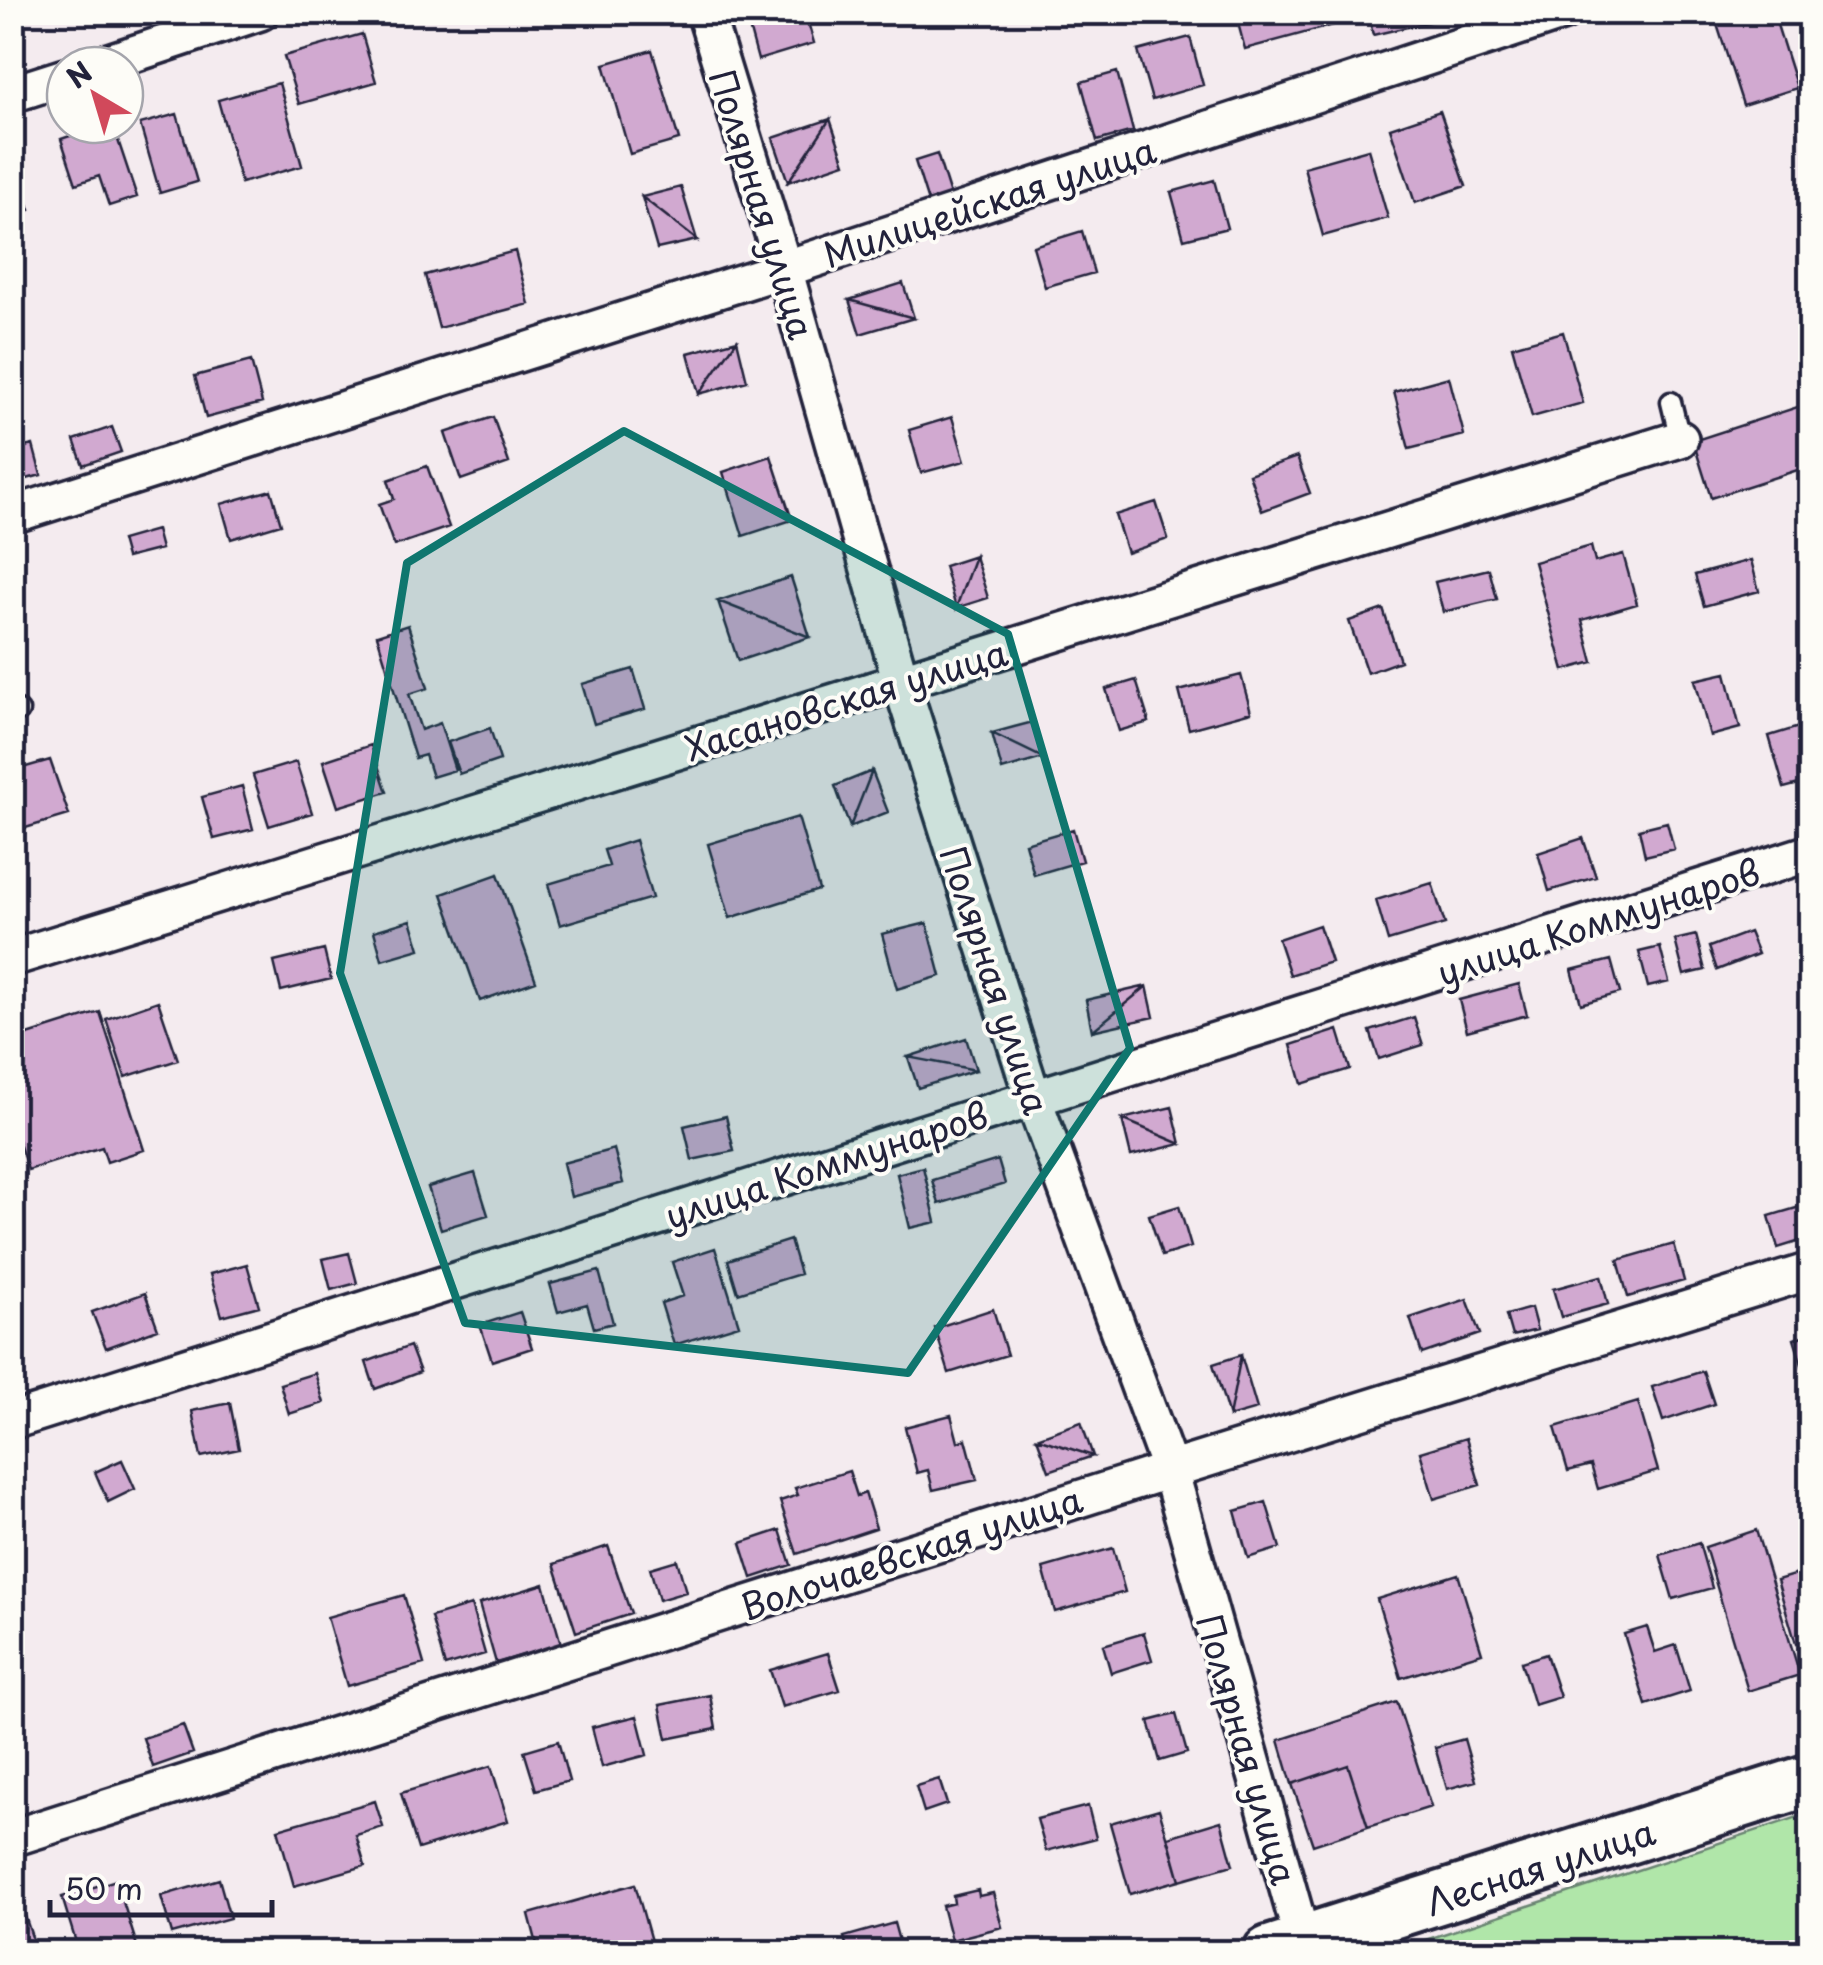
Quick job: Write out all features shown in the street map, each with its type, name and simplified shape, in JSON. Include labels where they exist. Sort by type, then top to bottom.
[{"type":"street","points":[[145,50],[260,12]]},
{"type":"street","name":"Полярная улица","points":[[704,12],[784,269],[901,682],[1033,1098],[1170,1470],[1286,1947]]},
{"type":"street","name":"Милицейская улица","points":[[12,515],[784,269],[1564,12]]},
{"type":"street","points":[[12,94],[45,83]]},
{"type":"street","name":"Хасановская улица","points":[[12,958],[1680,439]]},
{"type":"street","name":"улица Коммунаров","points":[[12,1421],[1810,853]]},
{"type":"street","name":"Волочаевская улица","points":[[12,1838],[1810,1271]]},
{"type":"street","name":"Лесная улица","points":[[1286,1947],[1810,1780]]},
{"type":"lane","points":[[1671,402],[1680,439]]},
{"type":"highlighted area","points":[[624,431],[1008,634],[1130,1048],[908,1373],[465,1323],[340,973],[407,563]]},
{"type":"green space","points":[[1810,1813],[1810,1937],[1788,1952],[1389,1952]]},
{"type":"building","points":[[805,12],[814,43],[758,60],[749,27]]},
{"type":"building","points":[[1235,12],[1330,12],[1334,25],[1245,49]]},
{"type":"building","points":[[1368,12],[1445,12],[1446,18],[1373,35]]},
{"type":"building","points":[[1713,12],[1773,12],[1797,88],[1743,105]]},
{"type":"building","points":[[362,34],[376,82],[299,104],[284,56]]},
{"type":"building","points":[[1190,37],[1203,85],[1152,100],[1138,51]]},
{"type":"building","points":[[652,50],[679,140],[630,154],[604,64]]},
{"type":"building","points":[[1117,72],[1133,131],[1097,141],[1081,82]]},
{"type":"building","points":[[279,83],[302,166],[241,183],[218,100]]},
{"type":"building","points":[[1810,83],[1810,130],[1797,88]]},
{"type":"building","points":[[1440,111],[1466,186],[1415,203],[1390,128]]},
{"type":"building","points":[[177,114],[197,182],[160,193],[145,141],[145,123]]},
{"type":"building","points":[[830,119],[788,182],[773,138]]},
{"type":"building","points":[[830,119],[845,163],[788,182]]},
{"type":"building","points":[[63,145],[120,145],[137,197],[109,206],[99,176],[76,184]]},
{"type":"building","points":[[1368,149],[1388,218],[1323,236],[1304,167]]},
{"type":"building","points":[[937,154],[950,195],[928,202],[915,161]]},
{"type":"building","points":[[12,164],[30,210],[12,216]]},
{"type":"building","points":[[1214,180],[1227,228],[1184,239],[1171,192]]},
{"type":"building","points":[[681,187],[697,240],[642,197]]},
{"type":"building","points":[[642,197],[697,240],[657,249]]},
{"type":"building","points":[[1082,231],[1094,273],[1045,287],[1033,246]]},
{"type":"building","points":[[515,251],[529,304],[439,328],[425,275]]},
{"type":"building","points":[[903,283],[914,318],[849,300]]},
{"type":"building","points":[[849,300],[914,318],[860,334]]},
{"type":"building","points":[[1563,332],[1583,403],[1532,417],[1512,346]]},
{"type":"building","points":[[737,340],[699,394],[688,353]]},
{"type":"building","points":[[737,340],[747,381],[699,394]]},
{"type":"building","points":[[251,361],[262,403],[206,418],[195,376]]},
{"type":"building","points":[[1449,377],[1464,435],[1409,449],[1394,392]]},
{"type":"building","points":[[1810,403],[1810,466],[1711,498],[1693,441]]},
{"type":"building","points":[[493,417],[509,463],[461,480],[445,433]]},
{"type":"building","points":[[952,417],[965,461],[921,473],[909,430]]},
{"type":"building","points":[[112,427],[121,452],[83,465],[74,440]]},
{"type":"building","points":[[33,445],[41,475],[12,483],[12,450]]},
{"type":"building","points":[[771,456],[792,520],[743,536],[723,472]]},
{"type":"building","points":[[1297,457],[1310,493],[1262,511],[1249,474]]},
{"type":"building","points":[[427,466],[449,527],[394,546],[379,504],[394,499],[388,480]]},
{"type":"building","points":[[271,490],[281,524],[231,539],[221,504]]},
{"type":"building","points":[[1156,502],[1168,539],[1127,553],[1115,515]]},
{"type":"building","points":[[156,530],[161,549],[126,558],[121,540]]},
{"type":"building","points":[[1591,546],[1595,562],[1623,554],[1637,604],[1582,620],[1593,662],[1564,670],[1534,562]]},
{"type":"building","points":[[975,556],[956,608],[944,566]]},
{"type":"building","points":[[975,556],[988,598],[956,608]]},
{"type":"building","points":[[1751,560],[1759,591],[1704,606],[1695,575]]},
{"type":"building","points":[[1489,569],[1497,599],[1443,612],[1435,582]]},
{"type":"building","points":[[791,577],[810,637],[718,601]]},
{"type":"building","points":[[718,601],[810,637],[738,661]]},
{"type":"building","points":[[1383,609],[1400,661],[1367,673],[1349,621]]},
{"type":"building","points":[[408,625],[428,688],[409,694],[421,730],[440,723],[455,770],[432,777],[425,755],[415,758],[377,635]]},
{"type":"building","points":[[633,669],[645,709],[594,724],[582,684]]},
{"type":"building","points":[[1726,673],[1740,728],[1710,736],[1695,680]]},
{"type":"building","points":[[1241,675],[1251,712],[1189,729],[1179,691]]},
{"type":"building","points":[[1136,680],[1149,722],[1119,731],[1106,689]]},
{"type":"building","points":[[1033,722],[1043,758],[992,733],[1014,727]]},
{"type":"building","points":[[1802,726],[1810,755],[1810,781],[1784,788],[1769,736]]},
{"type":"building","points":[[490,728],[500,760],[459,774],[448,742]]},
{"type":"building","points":[[992,733],[1043,758],[1002,770]]},
{"type":"building","points":[[371,745],[387,792],[338,807],[323,761]]},
{"type":"building","points":[[50,760],[69,815],[12,832],[12,771]]},
{"type":"building","points":[[296,762],[312,813],[269,826],[253,775]]},
{"type":"building","points":[[872,771],[850,827],[835,786]]},
{"type":"building","points":[[872,771],[888,812],[850,827]]},
{"type":"building","points":[[242,786],[253,829],[214,839],[202,797]]},
{"type":"building","points":[[798,817],[819,890],[730,918],[708,844]]},
{"type":"building","points":[[1667,822],[1674,849],[1645,856],[1639,829]]},
{"type":"building","points":[[1073,829],[1082,861],[1034,875],[1025,843]]},
{"type":"building","points":[[1583,838],[1596,877],[1549,891],[1538,853]]},
{"type":"building","points":[[635,840],[652,898],[560,925],[548,884],[609,866],[604,850]]},
{"type":"building","points":[[498,874],[536,981],[480,1001],[442,894]]},
{"type":"building","points":[[1432,883],[1445,924],[1388,941],[1376,900]]},
{"type":"building","points":[[411,920],[420,949],[382,960],[374,931]]},
{"type":"building","points":[[927,923],[941,976],[897,989],[882,934]]},
{"type":"building","points":[[1319,925],[1331,962],[1290,975],[1278,939]]},
{"type":"building","points":[[1749,932],[1758,954],[1717,970],[1709,947]]},
{"type":"building","points":[[1696,935],[1705,970],[1684,975],[1675,940]]},
{"type":"building","points":[[1660,947],[1669,982],[1648,987],[1639,952]]},
{"type":"building","points":[[324,950],[331,979],[281,991],[274,962]]},
{"type":"building","points":[[1611,960],[1620,993],[1581,1004],[1572,970]]},
{"type":"building","points":[[1519,984],[1527,1015],[1467,1031],[1459,1000]]},
{"type":"building","points":[[1147,986],[1092,1031],[1086,1000]]},
{"type":"building","points":[[1147,986],[1154,1017],[1092,1031]]},
{"type":"building","points":[[158,1001],[178,1060],[125,1077],[106,1019]]},
{"type":"building","points":[[100,1012],[144,1150],[107,1162],[102,1147],[28,1170],[12,1122],[12,1040]]},
{"type":"building","points":[[1414,1017],[1423,1045],[1379,1059],[1370,1031]]},
{"type":"building","points":[[1338,1030],[1350,1069],[1302,1084],[1291,1045]]},
{"type":"building","points":[[966,1038],[976,1070],[908,1057]]},
{"type":"building","points":[[908,1057],[976,1070],[918,1088]]},
{"type":"building","points":[[1172,1107],[1181,1144],[1122,1119]]},
{"type":"building","points":[[726,1116],[734,1151],[692,1160],[684,1126]]},
{"type":"building","points":[[1122,1119],[1181,1144],[1131,1156]]},
{"type":"building","points":[[614,1149],[623,1183],[571,1197],[563,1163]]},
{"type":"building","points":[[998,1160],[1005,1184],[939,1204],[932,1180]]},
{"type":"building","points":[[923,1167],[936,1222],[910,1228],[897,1174]]},
{"type":"building","points":[[475,1173],[488,1215],[441,1229],[428,1187]]},
{"type":"building","points":[[1810,1204],[1810,1238],[1778,1248],[1769,1216]]},
{"type":"building","points":[[1179,1206],[1191,1247],[1162,1256],[1149,1215]]},
{"type":"building","points":[[790,1240],[800,1274],[738,1293],[728,1260]]},
{"type":"building","points":[[1674,1244],[1684,1281],[1628,1297],[1618,1260]]},
{"type":"building","points":[[715,1248],[739,1325],[674,1345],[661,1303],[683,1296],[672,1262]]},
{"type":"building","points":[[349,1253],[357,1283],[331,1290],[323,1259]]},
{"type":"building","points":[[247,1264],[259,1306],[222,1316],[210,1274]]},
{"type":"building","points":[[599,1271],[613,1323],[594,1328],[587,1304],[558,1312],[550,1284]]},
{"type":"building","points":[[1601,1276],[1608,1304],[1561,1317],[1553,1289]]},
{"type":"building","points":[[145,1293],[158,1329],[106,1348],[92,1312]]},
{"type":"building","points":[[1467,1299],[1480,1334],[1422,1354],[1410,1318]]},
{"type":"building","points":[[1531,1308],[1537,1330],[1512,1336],[1506,1315]]},
{"type":"building","points":[[993,1309],[1007,1355],[949,1373],[935,1328]]},
{"type":"building","points":[[520,1312],[532,1348],[492,1361],[480,1325]]},
{"type":"building","points":[[1810,1333],[1810,1383],[1808,1384],[1794,1339]]},
{"type":"building","points":[[410,1346],[420,1372],[375,1389],[366,1362]]},
{"type":"building","points":[[1241,1355],[1229,1417],[1213,1364]]},
{"type":"building","points":[[1241,1355],[1257,1409],[1229,1417]]},
{"type":"building","points":[[1703,1371],[1714,1404],[1663,1421],[1652,1387]]},
{"type":"building","points":[[315,1373],[324,1403],[289,1414],[280,1384]]},
{"type":"building","points":[[1638,1402],[1658,1471],[1598,1489],[1591,1465],[1568,1471],[1555,1427]]},
{"type":"building","points":[[230,1403],[239,1449],[201,1457],[192,1411]]},
{"type":"building","points":[[951,1415],[958,1442],[966,1439],[977,1480],[933,1490],[928,1470],[917,1473],[905,1427]]},
{"type":"building","points":[[1081,1422],[1093,1456],[1037,1438]]},
{"type":"building","points":[[1037,1438],[1093,1456],[1049,1471]]},
{"type":"building","points":[[1466,1438],[1480,1485],[1434,1499],[1420,1452]]},
{"type":"building","points":[[122,1460],[135,1489],[108,1502],[95,1472]]},
{"type":"building","points":[[849,1471],[857,1496],[865,1493],[876,1528],[797,1554],[780,1501],[798,1495],[795,1488]]},
{"type":"building","points":[[1266,1502],[1280,1548],[1248,1558],[1235,1511]]},
{"type":"building","points":[[780,1530],[791,1565],[752,1578],[741,1543]]},
{"type":"building","points":[[1756,1530],[1800,1675],[1748,1691],[1705,1547]]},
{"type":"building","points":[[1699,1543],[1712,1588],[1673,1599],[1660,1555]]},
{"type":"building","points":[[608,1546],[631,1614],[576,1632],[554,1564]]},
{"type":"building","points":[[1113,1548],[1125,1592],[1055,1612],[1043,1568]]},
{"type":"building","points":[[677,1560],[686,1592],[659,1600],[650,1568]]},
{"type":"building","points":[[1810,1570],[1810,1640],[1796,1644],[1777,1580]]},
{"type":"building","points":[[1458,1574],[1482,1653],[1401,1678],[1377,1599]]},
{"type":"building","points":[[544,1584],[561,1644],[496,1663],[479,1604]]},
{"type":"building","points":[[404,1595],[424,1664],[347,1686],[327,1617]]},
{"type":"building","points":[[471,1605],[485,1654],[445,1666],[431,1617]]},
{"type":"building","points":[[1647,1627],[1655,1652],[1676,1645],[1690,1691],[1646,1705],[1624,1634]]},
{"type":"building","points":[[1144,1633],[1152,1660],[1111,1673],[1103,1645]]},
{"type":"building","points":[[828,1653],[840,1690],[782,1707],[770,1670]]},
{"type":"building","points":[[1546,1654],[1560,1697],[1534,1705],[1521,1662]]},
{"type":"building","points":[[710,1695],[716,1729],[667,1739],[660,1705]]},
{"type":"building","points":[[1397,1702],[1431,1807],[1368,1827],[1348,1765],[1292,1784],[1279,1740]]},
{"type":"building","points":[[1176,1714],[1187,1753],[1160,1761],[1149,1721]]},
{"type":"building","points":[[637,1716],[647,1755],[602,1767],[592,1727]]},
{"type":"building","points":[[183,1725],[193,1753],[153,1767],[143,1738]]},
{"type":"building","points":[[1464,1739],[1476,1781],[1447,1789],[1435,1747]]},
{"type":"building","points":[[558,1741],[569,1781],[536,1790],[524,1751]]},
{"type":"building","points":[[1348,1765],[1368,1827],[1313,1845],[1292,1784]]},
{"type":"building","points":[[491,1766],[508,1821],[418,1849],[401,1793]]},
{"type":"building","points":[[939,1779],[947,1804],[924,1812],[916,1786]]},
{"type":"building","points":[[375,1801],[383,1827],[356,1835],[365,1866],[294,1886],[278,1829]]},
{"type":"building","points":[[1088,1806],[1096,1838],[1046,1851],[1037,1819]]},
{"type":"building","points":[[1159,1809],[1180,1880],[1130,1894],[1110,1823]]},
{"type":"building","points":[[1221,1821],[1233,1865],[1180,1880],[1168,1837]]},
{"type":"building","points":[[219,1879],[230,1918],[172,1934],[161,1896]]},
{"type":"building","points":[[116,1880],[139,1952],[79,1952],[62,1897]]},
{"type":"building","points":[[635,1884],[654,1952],[539,1952],[529,1914]]},
{"type":"building","points":[[978,1890],[979,1896],[993,1893],[1002,1927],[951,1940],[942,1906],[954,1903],[953,1896]]},
{"type":"building","points":[[24,1913],[35,1946],[12,1952],[12,1917]]},
{"type":"building","points":[[894,1923],[902,1952],[848,1952],[844,1937]]},
{"type":"building","points":[[798,1940],[802,1952],[762,1951]]}]
